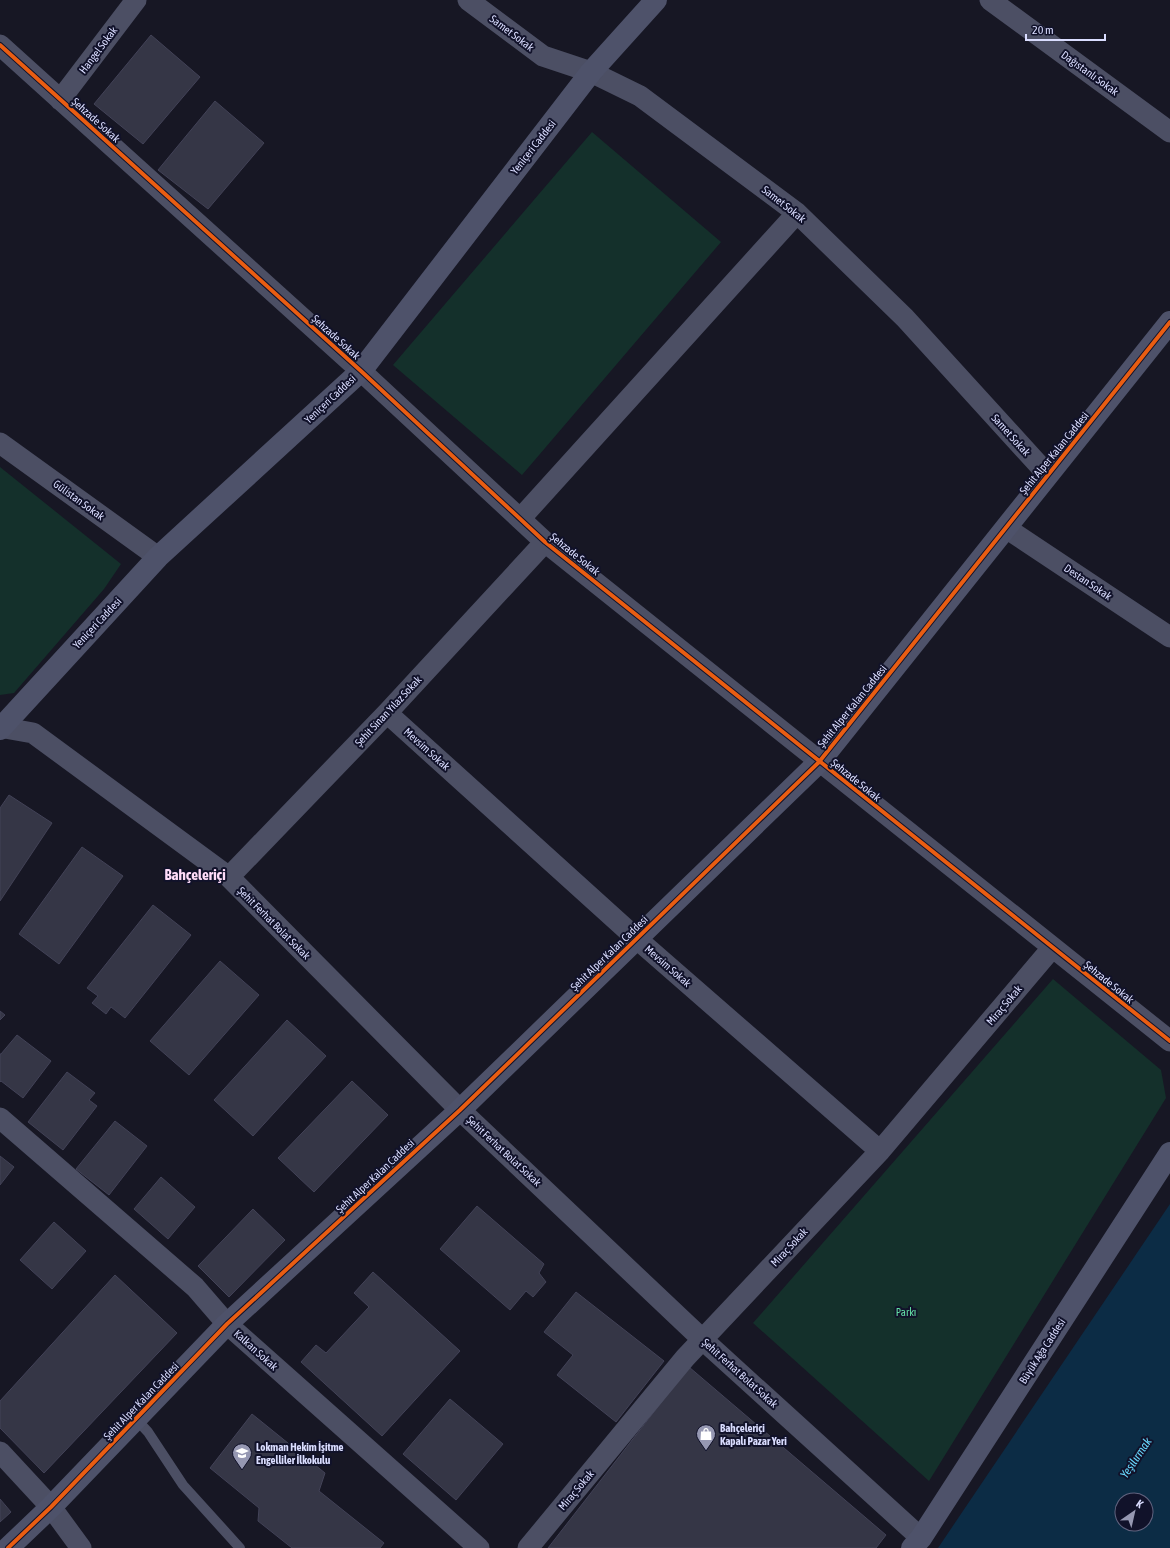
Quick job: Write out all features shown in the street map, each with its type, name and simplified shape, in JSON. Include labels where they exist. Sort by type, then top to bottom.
[{"type":"street","name":"Hangel Sokak","points":[[60,100],[136,0]]},
{"type":"street","name":"Samet Sokak","points":[[468,0],[543,56],[591,72],[640,96],[797,213],[905,318],[1048,475]]},
{"type":"street","name":"Yeniçeri Caddesi","points":[[0,728],[158,557],[361,371],[591,72],[656,0]]},
{"type":"street","name":"Dağıstanlı Sokak","points":[[990,0],[1170,132]]},
{"type":"street","name":"Şehzade Sokak","points":[[0,45],[361,371],[545,542],[1170,1041]]},
{"type":"street","points":[[520,519],[797,213]]},
{"type":"street","name":"Şehit Alper Kalan Caddesi","points":[[8,1548],[51,1507],[227,1324],[460,1110],[819,762],[1170,322]]},
{"type":"street","name":"Gülistan Sokak","points":[[0,443],[158,557]]},
{"type":"street","name":"Destan Sokak","points":[[1006,528],[1170,637]]},
{"type":"street","name":"Şehit Sinan Yılaz Sokak","points":[[228,877],[388,713],[545,542]]},
{"type":"street","name":"Mevsim Sokak","points":[[388,713],[637,939],[880,1151]]},
{"type":"street","name":"Şehit Ferhat Bolat Sokak","points":[[0,728],[33,733],[228,877],[460,1110],[916,1543]]},
{"type":"street","name":"Miraç Sokak","points":[[528,1548],[702,1339],[880,1151],[1052,948]]},
{"type":"street","name":"Kalkan Sokak","points":[[0,1118],[195,1287],[227,1324],[479,1548]]},
{"type":"street","name":"Büyük Ağa Caddesi","points":[[916,1543],[1170,1153]]},
{"type":"street","points":[[0,1452],[51,1507],[81,1548]]},
{"type":"lane","points":[[136,1419],[148,1432],[183,1485],[240,1548]]},
{"type":"green space","points":[[592,132],[721,242],[522,475],[393,365]]},
{"type":"green space","points":[[0,467],[121,564],[104,589],[14,693],[0,695]]},
{"type":"green space","name":"Parkı","points":[[1053,979],[1161,1070],[1166,1098],[929,1481],[753,1323]]},
{"type":"water","name":"Yeşilırmak","points":[[1170,1204],[1170,1548],[938,1548]]},
{"type":"building","points":[[151,35],[200,77],[143,144],[94,104]]},
{"type":"building","points":[[215,101],[264,143],[208,209],[158,170]]},
{"type":"building","points":[[9,795],[52,823],[0,901],[0,808]]},
{"type":"building","points":[[82,847],[123,876],[59,964],[19,934]]},
{"type":"building","points":[[153,905],[191,935],[125,1018],[111,1007],[106,1014],[92,1003],[98,996],[87,988]]},
{"type":"building","points":[[220,961],[259,995],[189,1075],[150,1041]]},
{"type":"building","points":[[0,1011],[5,1015],[0,1020]]},
{"type":"building","points":[[287,1020],[326,1056],[253,1136],[214,1100]]},
{"type":"building","points":[[17,1035],[51,1061],[23,1098],[1,1081],[0,1082],[0,1054]]},
{"type":"building","points":[[67,1072],[95,1093],[89,1100],[97,1106],[63,1150],[28,1122]]},
{"type":"building","points":[[352,1081],[388,1115],[314,1192],[278,1158]]},
{"type":"building","points":[[115,1121],[147,1146],[109,1195],[76,1169]]},
{"type":"building","points":[[0,1156],[14,1167],[0,1185]]},
{"type":"building","points":[[161,1177],[195,1207],[168,1239],[134,1209]]},
{"type":"building","points":[[477,1206],[544,1264],[539,1273],[546,1282],[533,1297],[526,1291],[510,1310],[440,1249]]},
{"type":"building","points":[[253,1209],[285,1240],[229,1297],[198,1266]]},
{"type":"building","points":[[54,1222],[86,1251],[52,1289],[20,1260]]},
{"type":"building","points":[[373,1272],[460,1351],[382,1436],[301,1362],[316,1345],[326,1353],[369,1307],[354,1293]]},
{"type":"building","points":[[115,1275],[177,1333],[44,1473],[0,1428],[0,1401]]},
{"type":"building","points":[[576,1292],[664,1361],[616,1422],[557,1375],[573,1355],[544,1332]]},
{"type":"building","name":"Bahçeleriçi Kapalı Pazar Yeri","points":[[689,1367],[886,1535],[876,1548],[548,1548]]},
{"type":"building","points":[[450,1399],[503,1444],[456,1500],[403,1454]]},
{"type":"building","points":[[252,1414],[325,1473],[319,1491],[384,1543],[380,1548],[292,1548],[258,1521],[259,1508],[210,1468]]},
{"type":"building","points":[[0,1499],[11,1512],[0,1522]]},
{"type":"cycle path","points":[[0,45],[361,371],[545,542],[1170,1041]]},
{"type":"cycle path","points":[[8,1548],[51,1507],[227,1324],[460,1110],[819,762],[1170,322]]},
{"type":"place","name":"Bahçeleriçi Kapalı Pazar Yeri","points":[[706,1451]]},
{"type":"place","name":"Lokman Hekim İşitme Engelliler İlkokulu","points":[[242,1470]]},
{"type":"district","name":"Bahçeleriçi","points":[[195,874]]}]
